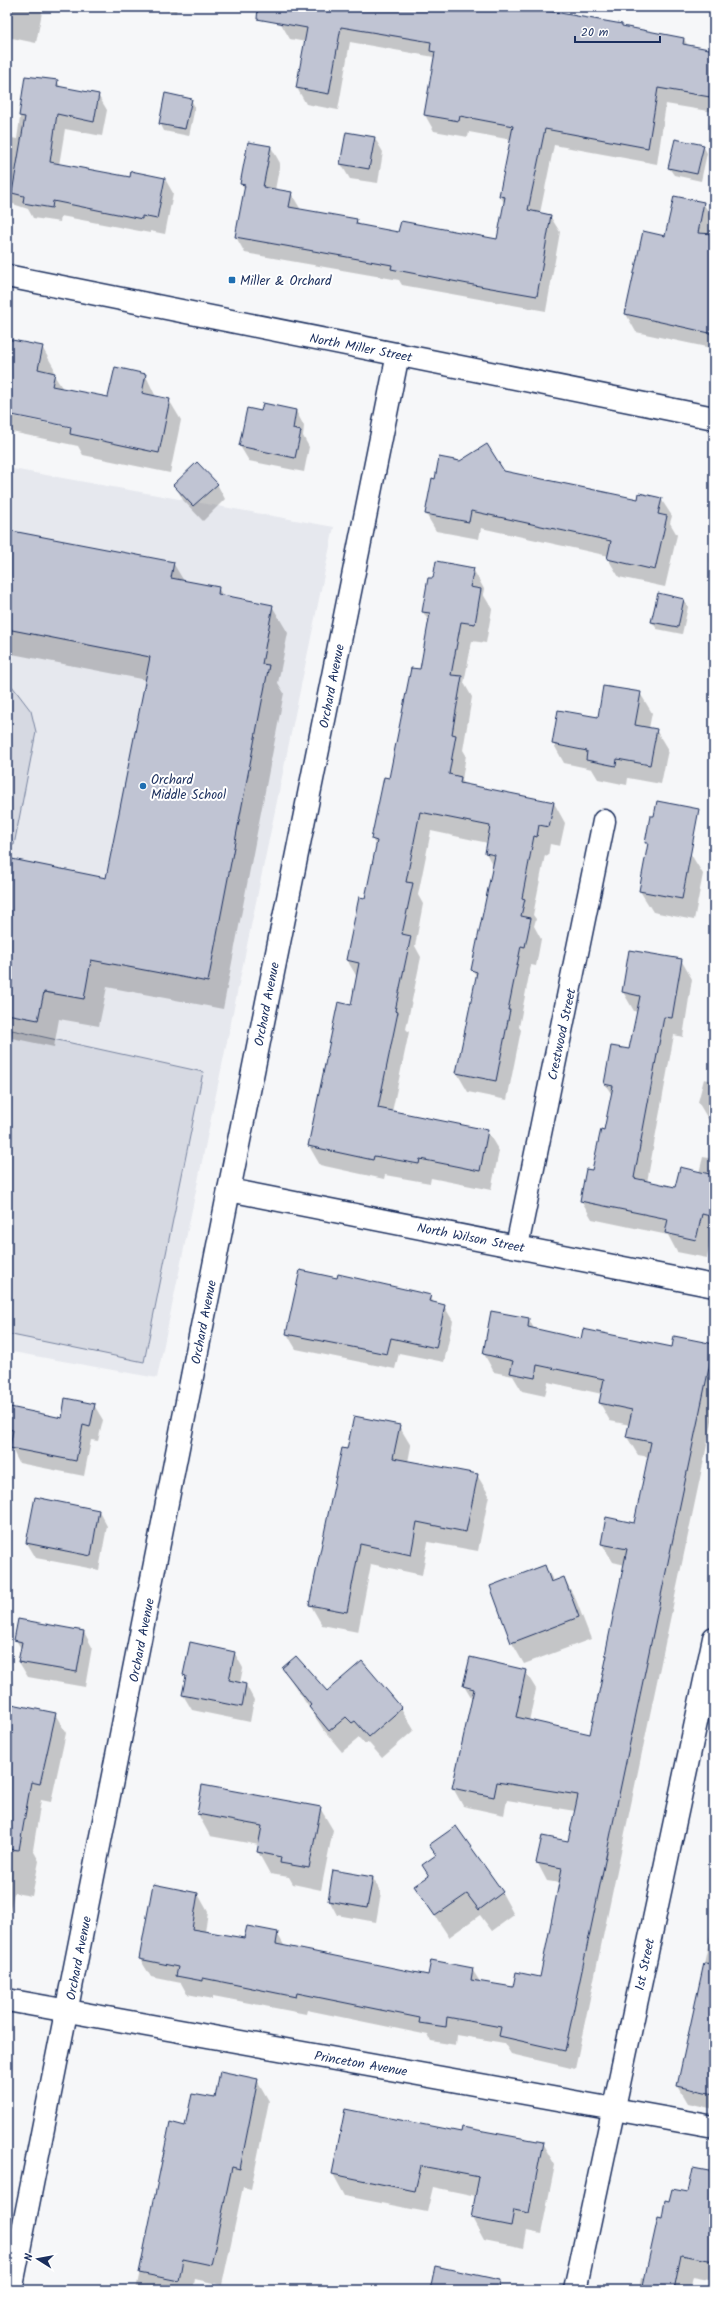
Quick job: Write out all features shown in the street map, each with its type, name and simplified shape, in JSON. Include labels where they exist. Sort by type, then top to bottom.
[{"type":"street","name":"North Miller Street","points":[[7,276],[714,418]]},
{"type":"street","name":"Orchard Avenue","points":[[11,2290],[228,1190],[398,354]]},
{"type":"street","name":"Crestwood Street","points":[[517,1246],[604,822]]},
{"type":"street","name":"North Wilson Street","points":[[228,1190],[714,1286]]},
{"type":"street","name":"1st Street","points":[[575,2290],[714,1638]]},
{"type":"street","name":"Princeton Avenue","points":[[7,2000],[714,2127]]},
{"type":"shaded area","name":"Orchard Middle School","points":[[7,468],[334,527],[157,1378],[7,1351]]},
{"type":"shaded area","points":[[7,685],[12,686],[31,711],[36,732],[14,845],[7,844]]},
{"type":"shaded area","points":[[12,1030],[203,1072],[144,1362],[7,1334],[7,1057]]},
{"type":"building","points":[[258,7],[526,7],[622,24],[622,26],[684,38],[683,44],[714,50],[714,90],[711,89],[710,97],[658,88],[648,148],[545,129],[528,210],[551,215],[537,296],[468,284],[391,269],[392,265],[235,237],[245,185],[240,184],[248,142],[271,146],[263,187],[292,192],[289,207],[357,219],[356,224],[398,232],[401,221],[497,239],[505,197],[499,196],[513,126],[460,116],[459,121],[424,115],[435,52],[430,51],[431,42],[341,27],[329,94],[296,88],[307,28],[257,19]]},
{"type":"building","points":[[25,76],[58,80],[57,86],[99,94],[94,122],[57,114],[50,162],[130,177],[131,171],[165,178],[157,219],[142,216],[142,219],[53,201],[52,208],[23,203],[24,196],[12,193],[25,117],[19,116]]},
{"type":"building","points":[[165,93],[192,99],[185,129],[159,124]]},
{"type":"building","points":[[346,132],[375,137],[369,169],[340,164]]},
{"type":"building","points":[[675,139],[704,145],[697,174],[668,168]]},
{"type":"building","points":[[674,196],[704,202],[698,233],[714,234],[714,334],[625,314],[643,231],[665,236]]},
{"type":"building","points":[[7,339],[43,346],[38,369],[55,373],[52,386],[108,397],[115,367],[146,374],[142,393],[170,399],[159,453],[70,434],[71,427],[7,414]]},
{"type":"building","points":[[263,403],[296,410],[293,429],[301,431],[295,458],[239,446],[247,408],[261,411]]},
{"type":"building","points":[[487,444],[504,471],[638,499],[639,493],[662,498],[658,514],[667,516],[655,570],[607,559],[611,541],[471,511],[469,522],[425,514],[432,478],[435,479],[439,457],[460,461]]},
{"type":"building","points":[[197,462],[218,484],[193,506],[173,485]]},
{"type":"building","points":[[7,530],[174,562],[171,578],[219,587],[218,594],[273,605],[262,664],[269,665],[208,982],[91,960],[84,999],[44,992],[38,1020],[7,1014],[7,858],[106,878],[150,657],[7,629]]},
{"type":"building","points":[[436,561],[474,568],[470,587],[481,589],[475,624],[461,622],[451,675],[462,676],[452,734],[456,735],[449,774],[461,777],[460,783],[554,802],[549,827],[539,825],[537,837],[534,836],[522,898],[525,899],[521,916],[531,918],[525,947],[521,946],[496,1081],[456,1073],[477,972],[471,970],[495,855],[485,853],[490,826],[420,812],[406,882],[413,883],[402,934],[411,936],[395,1011],[398,1012],[378,1108],[488,1130],[480,1171],[420,1159],[419,1164],[374,1156],[373,1160],[308,1146],[338,1002],[351,1005],[359,963],[346,960],[359,897],[365,898],[377,841],[371,839],[384,777],[389,778],[411,668],[420,669],[430,613],[422,612],[428,578],[433,578]]},
{"type":"building","points":[[658,593],[684,599],[678,627],[651,622]]},
{"type":"building","points":[[603,686],[641,692],[635,725],[657,729],[650,765],[617,759],[616,766],[586,760],[587,751],[552,744],[558,710],[598,717]]},
{"type":"building","points":[[657,801],[699,809],[682,899],[639,891],[648,843],[645,843],[650,816],[654,816]]},
{"type":"building","points":[[629,950],[682,959],[672,1018],[664,1017],[634,1178],[675,1187],[680,1167],[714,1175],[714,1217],[702,1214],[696,1240],[665,1233],[668,1219],[580,1201],[586,1169],[592,1170],[601,1129],[604,1130],[613,1086],[604,1084],[611,1046],[629,1049],[640,996],[622,992]]},
{"type":"building","points":[[300,1270],[337,1278],[338,1274],[431,1295],[429,1301],[445,1305],[436,1348],[391,1338],[387,1354],[286,1334]]},
{"type":"building","points":[[491,1311],[529,1318],[528,1327],[581,1339],[583,1329],[672,1347],[674,1336],[714,1344],[565,2051],[499,2036],[501,2027],[447,2017],[446,2027],[419,2023],[420,2018],[297,1993],[296,1997],[203,1978],[203,1981],[176,1976],[178,1967],[139,1959],[153,1884],[198,1893],[192,1929],[244,1938],[247,1926],[278,1932],[276,1944],[428,1975],[431,1960],[473,1968],[471,1980],[513,1987],[516,1972],[540,1977],[562,1868],[536,1863],[542,1836],[568,1841],[578,1795],[497,1782],[494,1797],[452,1788],[474,1689],[463,1686],[470,1657],[526,1670],[516,1717],[590,1734],[627,1549],[601,1544],[606,1517],[634,1523],[651,1442],[626,1437],[632,1410],[599,1403],[604,1379],[537,1365],[535,1378],[510,1373],[513,1361],[483,1354]]},
{"type":"building","points":[[65,1398],[95,1404],[90,1427],[83,1425],[76,1461],[10,1448],[13,1430],[7,1429],[10,1407],[62,1418]]},
{"type":"building","points":[[354,1416],[400,1425],[393,1458],[478,1474],[466,1532],[417,1522],[411,1555],[360,1544],[347,1612],[309,1605],[342,1448],[347,1449]]},
{"type":"building","points":[[35,1497],[99,1510],[91,1556],[26,1543]]},
{"type":"building","points":[[545,1565],[551,1582],[564,1577],[579,1617],[511,1643],[490,1586]]},
{"type":"building","points":[[18,1619],[84,1631],[77,1672],[18,1662],[22,1642],[14,1640]]},
{"type":"building","points":[[190,1642],[235,1652],[229,1680],[246,1684],[242,1707],[182,1695],[186,1676],[183,1675]]},
{"type":"building","points":[[296,1656],[327,1691],[362,1661],[402,1708],[369,1737],[355,1721],[352,1723],[346,1717],[329,1731],[309,1707],[311,1705],[282,1668]]},
{"type":"building","points":[[7,1703],[56,1713],[40,1784],[31,1782],[19,1850],[7,1849]]},
{"type":"building","points":[[202,1785],[321,1807],[309,1868],[280,1863],[281,1857],[257,1852],[262,1826],[197,1814]]},
{"type":"building","points":[[456,1826],[503,1892],[479,1910],[467,1894],[435,1916],[414,1886],[429,1876],[422,1865],[436,1855],[429,1845]]},
{"type":"building","points":[[333,1870],[373,1877],[367,1908],[328,1901]]},
{"type":"building","points":[[704,1963],[714,1964],[714,2094],[677,2086]]},
{"type":"building","points":[[220,2071],[258,2079],[240,2169],[232,2167],[211,2265],[183,2259],[179,2281],[139,2273],[170,2122],[185,2126],[192,2094],[215,2098]]},
{"type":"building","points":[[345,2109],[461,2132],[462,2127],[543,2142],[529,2213],[514,2210],[511,2226],[471,2218],[479,2177],[421,2166],[415,2191],[332,2174]]},
{"type":"building","points":[[693,2168],[714,2172],[714,2261],[681,2255],[674,2290],[642,2290],[658,2217],[662,2218],[665,2200],[669,2201],[672,2189],[688,2192]]},
{"type":"building","points":[[435,2266],[500,2280],[499,2290],[430,2290]]},
{"type":"place","name":"Miller & Orchard","points":[[232,280]]},
{"type":"place","name":"Orchard Middle School","points":[[143,786]]}]
